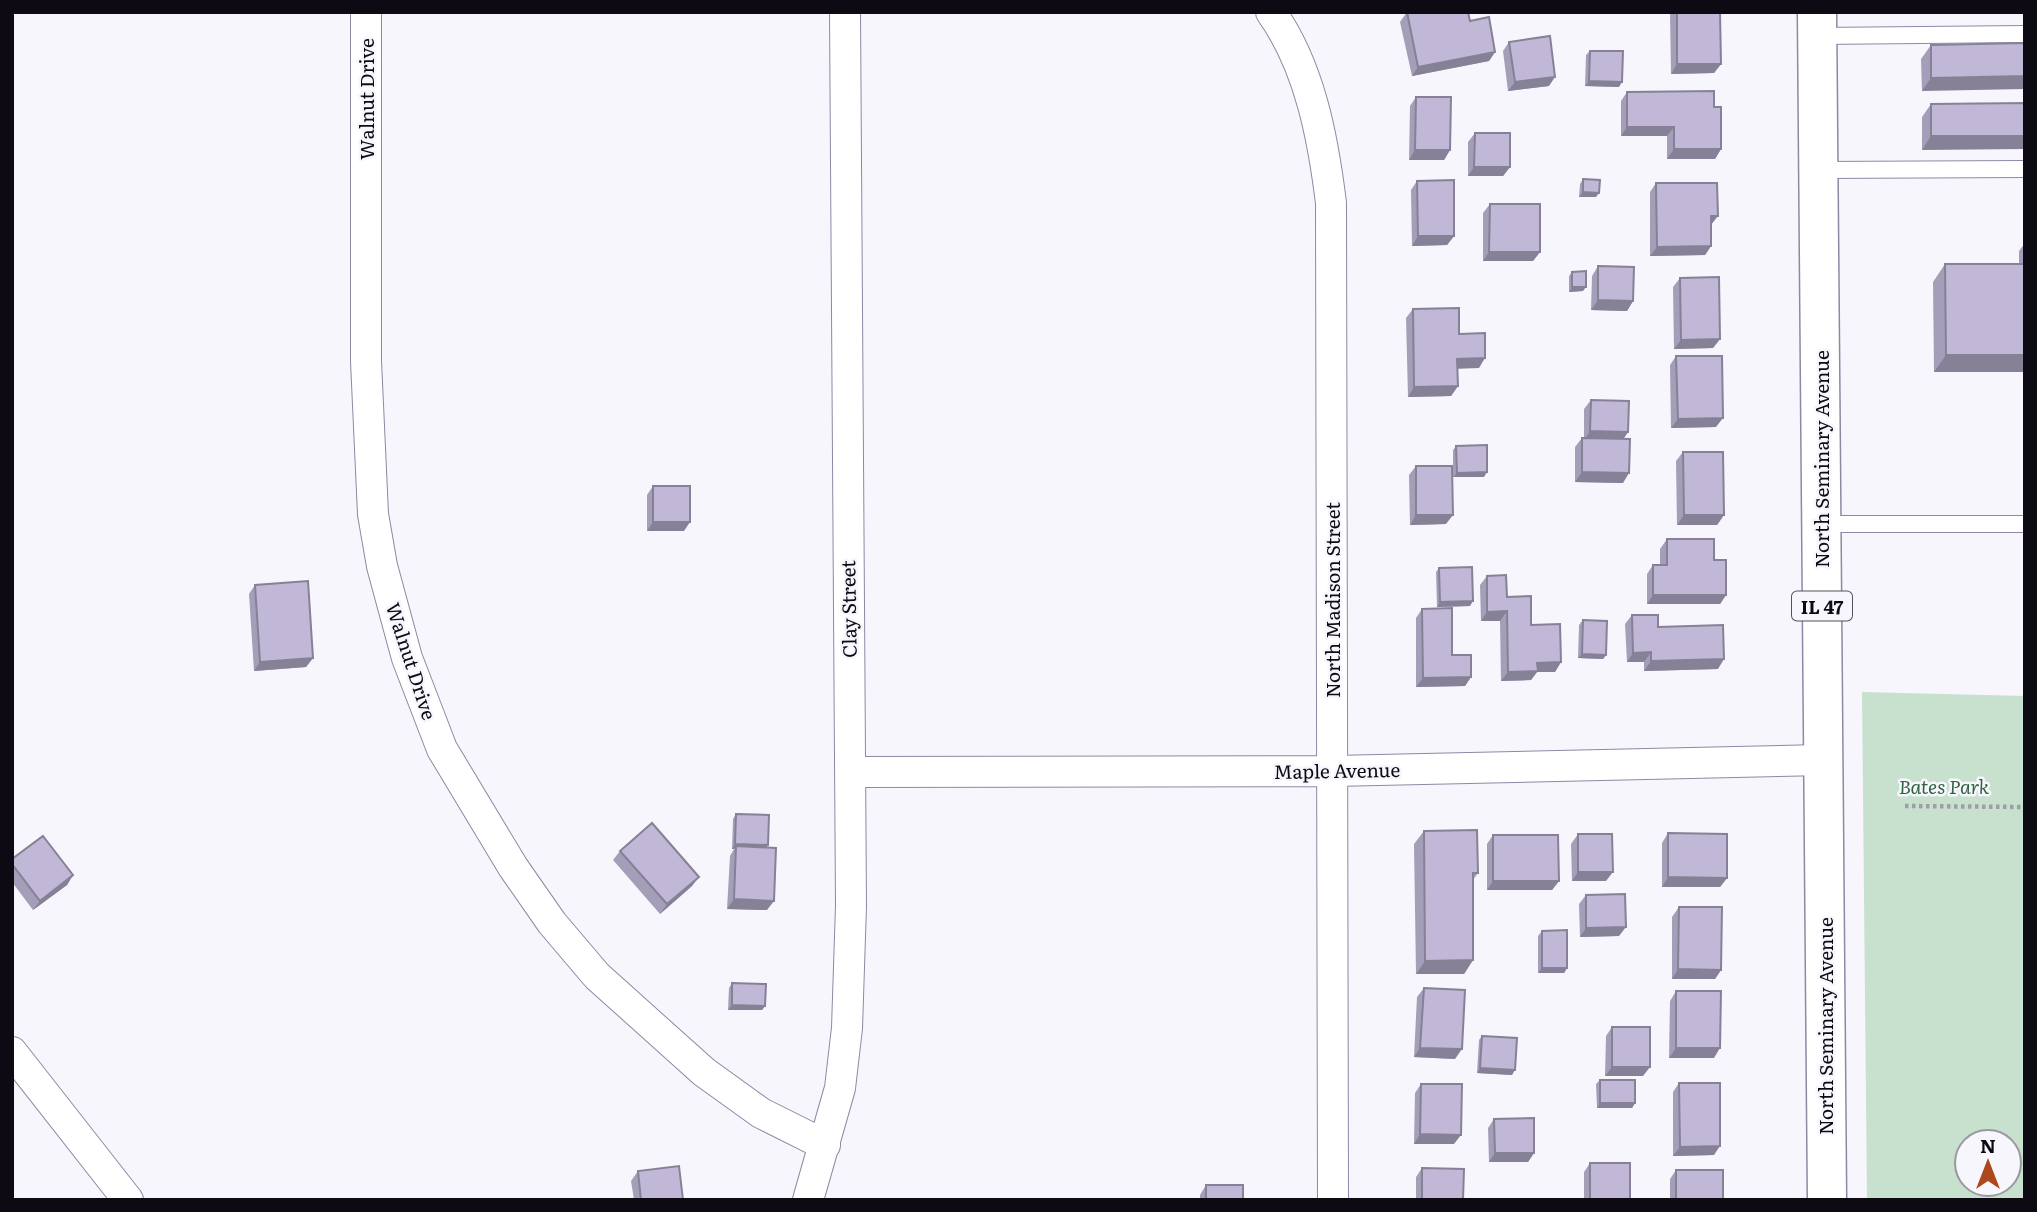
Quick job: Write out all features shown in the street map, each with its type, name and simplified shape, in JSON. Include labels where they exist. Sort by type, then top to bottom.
[{"type":"main road","name":"North Seminary Avenue","points":[[1817,24],[1827,1200]]},
{"type":"street","name":"Walnut Drive","points":[[366,12],[366,361],[373,514],[382,566],[407,658],[442,749],[513,867],[552,923],[597,976],[704,1072],[761,1113],[825,1145]]},
{"type":"street","name":"Clay Street","points":[[808,1200],[840,1088],[847,1028],[851,772],[845,12]]},
{"type":"street","name":"North Madison Street","points":[[1271,12],[1296,61],[1321,130],[1331,203],[1333,1200]]},
{"type":"street","name":"Maple Avenue","points":[[851,772],[1333,771],[1823,760]]},
{"type":"street","points":[[12,1052],[128,1200]]},
{"type":"lane","points":[[1817,24],[2025,34]]},
{"type":"lane","points":[[1819,170],[2025,169]]},
{"type":"lane","points":[[1821,524],[2025,524]]},
{"type":"path","points":[[1905,806],[2025,807]]},
{"type":"green space","name":"Bates Park","points":[[1862,692],[2025,696],[2025,1200],[1867,1200]]},
{"type":"building","points":[[1407,12],[1468,12],[1470,21],[1489,17],[1495,52],[1418,67]]},
{"type":"building","points":[[1677,12],[1720,12],[1721,64],[1677,64]]},
{"type":"building","points":[[1550,36],[1555,77],[1515,82],[1509,42]]},
{"type":"building","points":[[2025,43],[2025,76],[1931,78],[1931,45]]},
{"type":"building","points":[[1590,51],[1623,51],[1622,82],[1589,81]]},
{"type":"building","points":[[1714,91],[1714,107],[1721,107],[1721,149],[1674,149],[1674,127],[1627,127],[1627,92]]},
{"type":"building","points":[[1416,97],[1451,97],[1450,150],[1415,150]]},
{"type":"building","points":[[2025,103],[2025,136],[1931,136],[1931,104]]},
{"type":"building","points":[[1475,133],[1510,133],[1510,167],[1474,167]]},
{"type":"building","points":[[1583,179],[1600,180],[1599,193],[1583,192]]},
{"type":"building","points":[[1454,180],[1454,236],[1418,236],[1417,181]]},
{"type":"building","points":[[1656,183],[1717,183],[1718,216],[1711,216],[1711,246],[1657,247]]},
{"type":"building","points":[[1490,204],[1540,204],[1540,252],[1489,252]]},
{"type":"building","points":[[1945,264],[2025,264],[2025,355],[1946,355]]},
{"type":"building","points":[[1598,266],[1634,267],[1633,301],[1598,300]]},
{"type":"building","points":[[1586,271],[1586,287],[1572,287],[1572,272]]},
{"type":"building","points":[[1719,277],[1720,339],[1681,340],[1680,278]]},
{"type":"building","points":[[1459,308],[1459,334],[1485,333],[1485,358],[1457,359],[1458,386],[1414,387],[1413,309]]},
{"type":"building","points":[[1676,356],[1722,356],[1723,418],[1678,419]]},
{"type":"building","points":[[1591,400],[1629,401],[1628,432],[1590,431]]},
{"type":"building","points":[[1582,438],[1630,439],[1629,473],[1582,472]]},
{"type":"building","points":[[1487,445],[1487,472],[1457,473],[1456,446]]},
{"type":"building","points":[[1683,452],[1723,452],[1724,515],[1684,515]]},
{"type":"building","points":[[1416,466],[1452,466],[1453,515],[1416,515]]},
{"type":"building","points":[[653,486],[690,486],[690,522],[653,522]]},
{"type":"building","points":[[1667,539],[1714,539],[1714,560],[1726,560],[1726,595],[1653,595],[1653,565],[1667,565]]},
{"type":"building","points":[[1472,567],[1473,601],[1440,602],[1439,568]]},
{"type":"building","points":[[1506,575],[1507,597],[1531,596],[1531,625],[1560,624],[1561,662],[1537,663],[1538,671],[1508,672],[1507,611],[1487,612],[1487,576]]},
{"type":"building","points":[[308,581],[313,658],[260,662],[255,585]]},
{"type":"building","points":[[1452,608],[1452,655],[1471,655],[1471,677],[1423,678],[1422,609]]},
{"type":"building","points":[[1632,615],[1658,615],[1658,627],[1723,625],[1724,659],[1651,661],[1651,652],[1633,653]]},
{"type":"building","points":[[1583,620],[1607,621],[1606,655],[1582,654]]},
{"type":"building","points":[[736,814],[769,815],[768,845],[735,844]]},
{"type":"building","points":[[652,823],[699,877],[667,904],[620,851]]},
{"type":"building","points":[[1477,830],[1478,873],[1473,873],[1473,960],[1425,961],[1424,831]]},
{"type":"building","points":[[1668,833],[1727,834],[1727,878],[1668,877]]},
{"type":"building","points":[[1578,834],[1612,834],[1613,872],[1578,872]]},
{"type":"building","points":[[1493,835],[1558,835],[1559,881],[1493,881]]},
{"type":"building","points":[[43,836],[73,875],[40,901],[12,864],[12,859]]},
{"type":"building","points":[[736,846],[776,848],[774,901],[734,899]]},
{"type":"building","points":[[1625,894],[1626,927],[1586,928],[1586,895]]},
{"type":"building","points":[[1679,907],[1722,907],[1721,970],[1678,969]]},
{"type":"building","points":[[1567,930],[1567,968],[1542,968],[1542,931]]},
{"type":"building","points":[[732,983],[766,984],[765,1006],[732,1005]]},
{"type":"building","points":[[1424,988],[1465,990],[1462,1049],[1420,1048]]},
{"type":"building","points":[[1676,991],[1721,991],[1720,1048],[1676,1048]]},
{"type":"building","points":[[1612,1027],[1650,1027],[1650,1067],[1612,1067]]},
{"type":"building","points":[[1482,1036],[1517,1038],[1515,1070],[1480,1068]]},
{"type":"building","points":[[1600,1080],[1635,1080],[1635,1103],[1600,1103]]},
{"type":"building","points":[[1679,1083],[1720,1083],[1720,1146],[1680,1147]]},
{"type":"building","points":[[1421,1084],[1462,1084],[1461,1135],[1420,1134]]},
{"type":"building","points":[[1534,1118],[1534,1153],[1495,1153],[1494,1119]]},
{"type":"building","points":[[1590,1163],[1630,1163],[1630,1200],[1590,1200]]},
{"type":"building","points":[[679,1166],[683,1200],[641,1200],[638,1171]]},
{"type":"building","points":[[1422,1168],[1464,1169],[1463,1200],[1422,1200]]},
{"type":"building","points":[[1676,1170],[1723,1170],[1723,1200],[1676,1200]]},
{"type":"building","points":[[1206,1185],[1243,1185],[1243,1200],[1206,1200]]}]
